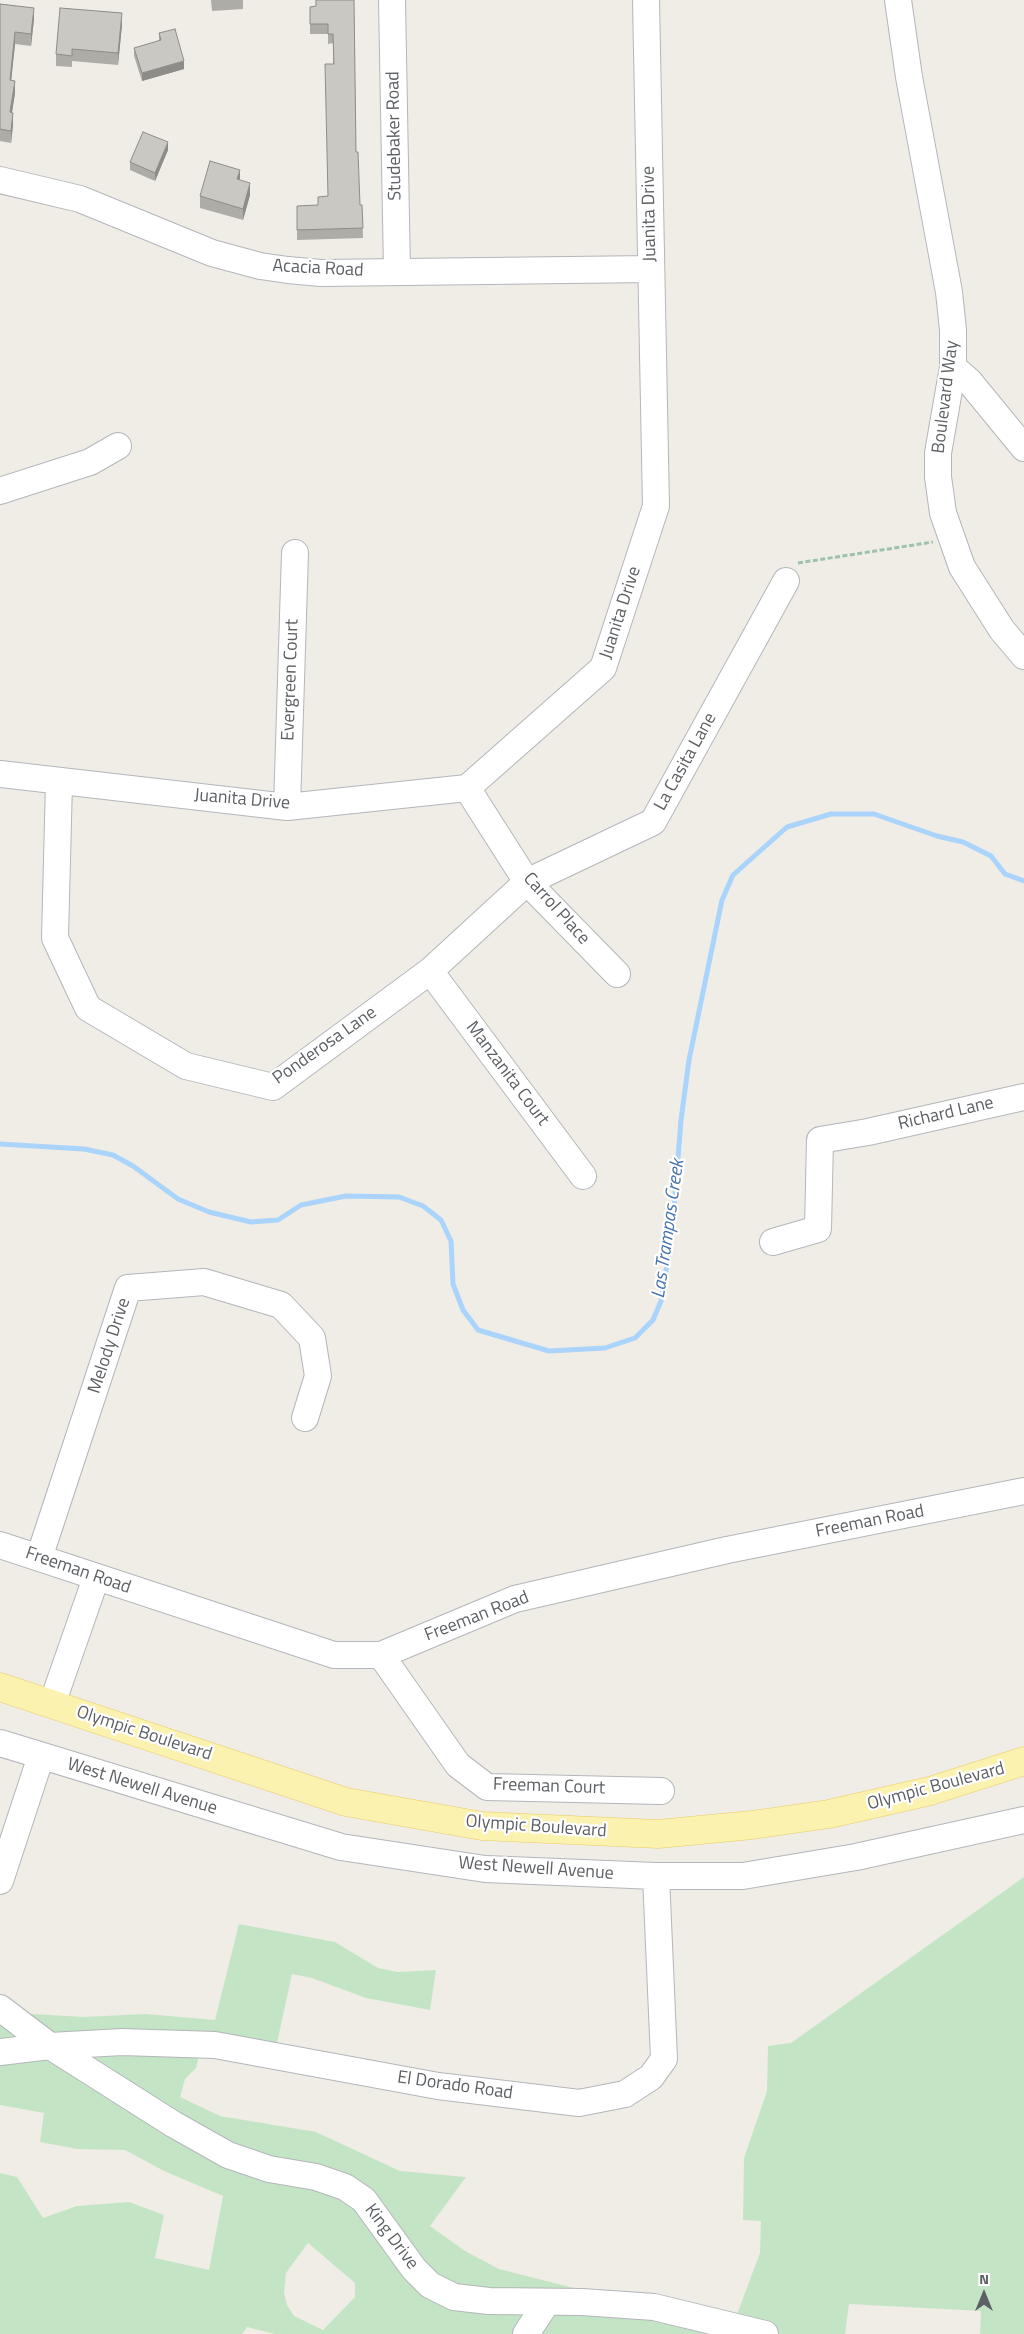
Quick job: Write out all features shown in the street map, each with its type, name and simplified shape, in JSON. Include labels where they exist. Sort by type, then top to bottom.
[{"type":"main road","name":"Olympic Boulevard","points":[[0,1687],[346,1802],[482,1826],[658,1834],[752,1825],[830,1814],[930,1791],[1024,1761]]},
{"type":"street","name":"Studebaker Road","points":[[392,0],[397,272]]},
{"type":"street","name":"Juanita Drive","points":[[0,774],[287,807],[467,788],[603,668],[656,506],[646,0]]},
{"type":"street","name":"Boulevard Way","points":[[898,0],[909,77],[949,292],[953,330],[953,367],[940,443],[938,477],[943,513],[962,567],[1002,630],[1024,656]]},
{"type":"street","name":"Acacia Road","points":[[0,180],[80,199],[212,253],[260,266],[321,273],[651,269]]},
{"type":"street","points":[[953,367],[969,381],[1024,448]]},
{"type":"street","points":[[0,491],[90,462],[118,446]]},
{"type":"street","name":"Evergreen Court","points":[[287,807],[296,553]]},
{"type":"street","name":"La Casita Lane","points":[[528,882],[653,822],[786,581]]},
{"type":"street","name":"Ponderosa Lane","points":[[59,782],[55,938],[88,1008],[186,1066],[273,1087],[430,971],[528,882]]},
{"type":"street","name":"Carrol Place","points":[[467,788],[528,882],[617,974]]},
{"type":"street","name":"Manzanita Court","points":[[430,971],[583,1176]]},
{"type":"street","name":"Richard Lane","points":[[773,1242],[818,1229],[820,1140],[868,1132],[1024,1097]]},
{"type":"street","name":"Melody Drive","points":[[40,1558],[128,1288],[204,1282],[281,1305],[312,1338],[318,1376],[305,1418]]},
{"type":"street","name":"Freeman Road","points":[[0,1545],[334,1655],[381,1655],[515,1599],[726,1550],[1024,1491]]},
{"type":"street","points":[[52,1704],[96,1578]]},
{"type":"street","name":"Freeman Court","points":[[381,1655],[458,1765],[487,1787],[661,1791]]},
{"type":"street","name":"West Newell Avenue","points":[[0,1742],[341,1847],[485,1869],[656,1876],[742,1876],[856,1857],[1024,1820]]},
{"type":"street","points":[[0,1880],[41,1756]]},
{"type":"street","name":"El Dorado Road","points":[[0,2052],[50,2046],[122,2042],[215,2045],[438,2086],[579,2103],[625,2094],[651,2076],[664,2059],[656,1876]]},
{"type":"street","name":"King Drive","points":[[0,2008],[50,2046],[228,2155],[269,2169],[316,2177],[345,2187],[364,2200],[414,2269],[430,2285],[454,2296],[489,2301],[654,2307],[764,2334]]},
{"type":"street","points":[[526,2334],[547,2302]]},
{"type":"path","points":[[786,581],[794,564],[951,538]]},
{"type":"green space","points":[[1024,1877],[1024,2334],[980,2334],[981,2311],[849,2304],[845,2334],[275,2334],[247,2327],[242,2334],[0,2334],[0,2173],[17,2177],[43,2218],[77,2206],[129,2202],[164,2215],[155,2258],[209,2270],[223,2196],[164,2171],[125,2150],[77,2149],[40,2142],[44,2113],[0,2105],[0,2012],[83,2017],[146,2014],[215,2020],[239,1924],[335,1942],[378,1968],[398,1972],[436,1970],[430,2010],[366,1998],[312,1978],[292,1974],[277,2043],[203,2038],[196,2068],[185,2079],[180,2097],[220,2116],[316,2132],[400,2171],[466,2177],[430,2226],[465,2251],[499,2269],[586,2291],[736,2317],[760,2253],[761,2221],[743,2220],[744,2158],[767,2091],[768,2046],[791,2043]],"holes":[[[308,2243],[355,2283],[355,2297],[323,2330],[294,2316],[287,2305],[284,2293],[286,2273]]]},
{"type":"building","points":[[316,0],[354,0],[356,152],[358,152],[363,228],[297,230],[297,206],[318,205],[318,197],[328,196],[325,64],[334,64],[333,34],[328,34],[328,24],[310,24],[310,7],[316,6]]},
{"type":"building","points":[[0,4],[34,8],[31,34],[15,32],[10,80],[15,81],[10,112],[13,113],[11,131],[0,129]]},
{"type":"building","points":[[60,8],[122,13],[118,53],[72,49],[72,56],[56,54]]},
{"type":"building","points":[[175,29],[184,61],[142,73],[134,48],[161,40],[159,33]]},
{"type":"building","points":[[143,132],[168,142],[155,173],[130,162]]},
{"type":"building","points":[[210,161],[240,170],[237,179],[250,183],[243,209],[200,196]]},
{"type":"waterway","name":"Las Trampas Creek","points":[[0,1144],[84,1149],[113,1155],[133,1166],[178,1199],[209,1212],[251,1222],[278,1220],[301,1205],[346,1196],[399,1197],[423,1206],[441,1220],[451,1241],[453,1284],[463,1310],[478,1330],[549,1351],[605,1348],[635,1338],[653,1320],[661,1301],[672,1233],[681,1120],[689,1060],[722,900],[733,875],[787,827],[831,814],[874,814],[937,836],[963,842],[991,856],[1005,874],[1024,881]]}]
